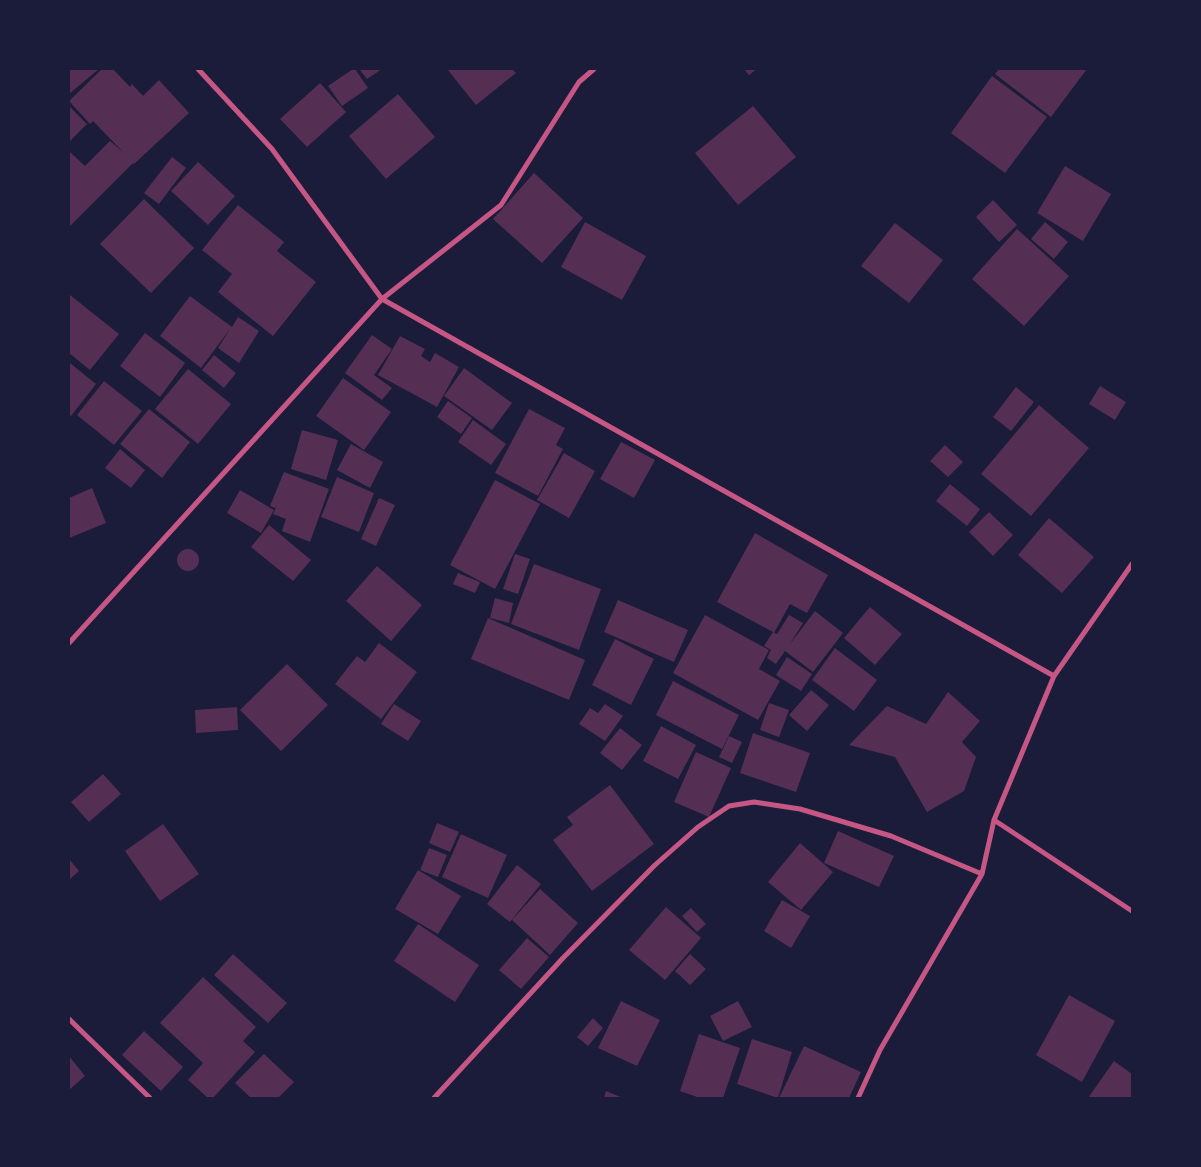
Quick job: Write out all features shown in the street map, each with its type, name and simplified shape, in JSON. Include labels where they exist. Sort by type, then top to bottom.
[{"type":"street","points":[[198,69],[272,149],[382,298],[1054,676]]},
{"type":"street","points":[[69,643],[382,298],[501,205],[579,82],[594,69]]},
{"type":"street","points":[[858,1098],[880,1050],[982,874],[994,820],[1054,676],[1132,564]]},
{"type":"street","points":[[434,1098],[564,958],[655,865],[698,827],[729,806],[754,802],[800,809],[890,836],[982,874]]},
{"type":"street","points":[[994,820],[1132,911]]},
{"type":"street","points":[[69,1018],[150,1098]]},
{"type":"building","points":[[69,69],[99,69],[69,94]]},
{"type":"building","points":[[102,69],[113,69],[130,87],[132,84],[143,96],[159,80],[189,113],[133,163],[69,227],[69,151],[85,166],[110,141],[123,152],[93,121],[90,124],[69,101]]},
{"type":"building","points":[[355,69],[368,88],[342,106],[328,86]]},
{"type":"building","points":[[359,69],[382,69],[367,79]]},
{"type":"building","points":[[447,69],[512,69],[516,73],[476,105]]},
{"type":"building","points":[[744,69],[757,69],[749,75]]},
{"type":"building","points":[[999,69],[1087,69],[1051,117],[995,74]]},
{"type":"building","points":[[992,76],[1047,117],[1005,173],[951,133]]},
{"type":"building","points":[[320,83],[346,112],[307,147],[280,119]]},
{"type":"building","points":[[398,94],[435,137],[386,179],[349,136]]},
{"type":"building","points":[[69,106],[87,124],[69,142]]},
{"type":"building","points":[[753,106],[796,157],[738,205],[695,153]]},
{"type":"building","points":[[172,157],[186,168],[159,204],[144,193]]},
{"type":"building","points":[[198,162],[235,196],[208,225],[171,191]]},
{"type":"building","points":[[1065,166],[1111,194],[1083,241],[1037,213]]},
{"type":"building","points":[[534,173],[583,218],[542,263],[493,219]]},
{"type":"building","points":[[144,199],[194,248],[151,293],[100,244]]},
{"type":"building","points":[[993,200],[1017,225],[999,242],[976,217]]},
{"type":"building","points":[[238,205],[284,242],[277,251],[316,282],[273,336],[218,292],[232,274],[202,250]]},
{"type":"building","points":[[585,222],[646,256],[622,300],[561,267]]},
{"type":"building","points":[[1045,222],[1068,242],[1054,259],[1031,239]]},
{"type":"building","points":[[895,223],[943,260],[909,303],[861,266]]},
{"type":"building","points":[[1017,229],[1069,276],[1024,326],[972,279]]},
{"type":"building","points":[[70,295],[119,334],[90,370],[69,353]]},
{"type":"building","points":[[190,296],[232,327],[238,317],[259,331],[239,363],[218,348],[230,329],[201,368],[160,336]]},
{"type":"building","points":[[145,333],[185,363],[160,397],[120,366]]},
{"type":"building","points":[[372,335],[392,349],[374,375],[392,388],[382,400],[345,373]]},
{"type":"building","points":[[400,336],[425,349],[421,356],[430,362],[435,353],[459,367],[437,407],[378,375]]},
{"type":"building","points":[[214,355],[236,373],[224,388],[202,370]]},
{"type":"building","points":[[70,363],[96,384],[71,416],[69,415]]},
{"type":"building","points":[[464,368],[512,403],[492,430],[444,396]]},
{"type":"building","points":[[188,369],[231,404],[198,444],[155,409]]},
{"type":"building","points":[[343,378],[391,412],[364,450],[316,416]]},
{"type":"building","points":[[104,381],[142,411],[114,445],[77,415]]},
{"type":"building","points":[[1100,386],[1126,402],[1115,420],[1089,404]]},
{"type":"building","points":[[1016,387],[1034,402],[1011,431],[993,417]]},
{"type":"building","points":[[448,401],[472,418],[461,434],[437,417]]},
{"type":"building","points":[[1039,405],[1089,448],[1031,516],[981,474]]},
{"type":"building","points":[[149,409],[190,442],[162,478],[120,444]]},
{"type":"building","points":[[529,409],[565,428],[556,445],[563,449],[538,496],[495,473]]},
{"type":"building","points":[[473,420],[506,444],[491,465],[458,442]]},
{"type":"building","points":[[302,430],[338,440],[326,480],[291,469]]},
{"type":"building","points":[[621,442],[655,460],[634,498],[600,479]]},
{"type":"building","points":[[351,444],[383,462],[370,488],[337,470]]},
{"type":"building","points":[[945,445],[963,462],[948,477],[930,461]]},
{"type":"building","points":[[120,449],[145,470],[131,488],[105,468]]},
{"type":"building","points":[[564,453],[595,471],[569,518],[537,500]]},
{"type":"building","points":[[284,472],[329,489],[310,542],[282,531],[286,519],[273,514],[277,505],[275,508],[270,506]]},
{"type":"building","points":[[337,477],[374,493],[359,532],[321,517]]},
{"type":"building","points":[[495,480],[540,504],[495,589],[450,565]]},
{"type":"building","points":[[950,484],[980,509],[967,526],[936,501]]},
{"type":"building","points":[[92,488],[106,523],[69,538],[69,498]]},
{"type":"building","points":[[240,490],[274,510],[261,533],[227,513]]},
{"type":"building","points":[[379,498],[395,505],[376,546],[361,539]]},
{"type":"building","points":[[989,512],[1013,535],[993,556],[969,532]]},
{"type":"building","points":[[1049,518],[1094,557],[1062,593],[1018,555]]},
{"type":"building","points":[[269,525],[311,560],[293,581],[251,547]]},
{"type":"building","points":[[755,533],[828,575],[807,613],[790,604],[774,633],[777,634],[789,615],[803,623],[790,644],[815,611],[843,633],[813,672],[785,651],[776,664],[767,658],[771,650],[764,646],[773,632],[717,602]]},
{"type":"building","points":[[188,549],[196,552],[199,560],[196,568],[188,571],[180,568],[177,560],[180,552]]},
{"type":"building","points":[[515,554],[530,559],[518,594],[503,589]]},
{"type":"building","points":[[534,564],[601,589],[579,650],[511,624]]},
{"type":"building","points":[[377,566],[422,605],[391,641],[346,601]]},
{"type":"building","points":[[458,573],[480,582],[475,593],[453,584]]},
{"type":"building","points":[[495,598],[513,603],[509,623],[490,618]]},
{"type":"building","points":[[618,600],[688,630],[674,662],[604,632]]},
{"type":"building","points":[[870,607],[902,634],[875,665],[844,638]]},
{"type":"building","points":[[705,615],[769,650],[759,669],[780,681],[758,720],[673,673]]},
{"type":"building","points":[[488,618],[585,660],[569,700],[471,659]]},
{"type":"building","points":[[615,639],[654,659],[631,705],[592,685]]},
{"type":"building","points":[[379,643],[417,672],[381,719],[335,684],[357,656],[365,662]]},
{"type":"building","points":[[835,648],[877,680],[854,711],[812,680]]},
{"type":"building","points":[[787,657],[812,674],[801,691],[776,675]]},
{"type":"building","points":[[287,664],[328,705],[281,751],[240,710]]},
{"type":"building","points":[[673,681],[739,715],[722,749],[656,715]]},
{"type":"building","points":[[811,690],[829,705],[807,731],[789,715]]},
{"type":"building","points":[[948,692],[980,721],[962,742],[976,757],[964,791],[927,812],[895,757],[849,745],[887,706],[926,724]]},
{"type":"building","points":[[769,703],[789,710],[779,737],[760,730]]},
{"type":"building","points":[[394,704],[421,721],[408,741],[381,724]]},
{"type":"building","points":[[605,704],[623,716],[605,741],[579,724],[590,708],[598,713]]},
{"type":"building","points":[[237,707],[238,730],[196,733],[195,710]]},
{"type":"building","points":[[661,726],[696,745],[678,779],[643,761]]},
{"type":"building","points":[[620,728],[642,745],[622,770],[600,753]]},
{"type":"building","points":[[753,733],[810,753],[796,792],[740,773]]},
{"type":"building","points":[[729,736],[742,742],[732,763],[719,757]]},
{"type":"building","points":[[696,752],[731,768],[709,817],[674,802]]},
{"type":"building","points":[[103,774],[121,794],[89,822],[71,802]]},
{"type":"building","points":[[610,785],[654,844],[592,891],[553,840],[573,825],[567,817]]},
{"type":"building","points":[[437,823],[459,832],[450,852],[429,843]]},
{"type":"building","points":[[163,824],[199,874],[160,901],[125,851]]},
{"type":"building","points":[[838,831],[894,856],[879,887],[824,863]]},
{"type":"building","points":[[461,834],[507,855],[488,898],[442,877]]},
{"type":"building","points":[[800,843],[833,872],[801,910],[768,882]]},
{"type":"building","points":[[429,848],[447,855],[438,877],[420,870]]},
{"type":"building","points":[[69,859],[79,871],[69,880]]},
{"type":"building","points":[[517,865],[541,884],[510,922],[487,904]]},
{"type":"building","points":[[418,870],[461,896],[438,934],[395,909]]},
{"type":"building","points":[[540,889],[578,923],[550,955],[512,920]]},
{"type":"building","points":[[782,900],[810,916],[791,948],[764,931]]},
{"type":"building","points":[[666,907],[701,938],[665,980],[629,950]]},
{"type":"building","points":[[691,908],[706,924],[697,932],[682,916]]},
{"type":"building","points":[[418,924],[479,965],[455,1002],[394,961]]},
{"type":"building","points":[[527,938],[549,957],[521,989],[499,970]]},
{"type":"building","points":[[233,954],[287,1003],[268,1023],[214,975]]},
{"type":"building","points":[[690,954],[706,969],[690,985],[675,971]]},
{"type":"building","points":[[203,977],[256,1027],[243,1041],[255,1052],[213,1098],[208,1098],[188,1080],[203,1063],[160,1023]]},
{"type":"building","points":[[1069,995],[1115,1021],[1082,1082],[1036,1055]]},
{"type":"building","points":[[621,1001],[660,1020],[637,1066],[598,1048]]},
{"type":"building","points":[[738,1001],[752,1027],[723,1041],[710,1016]]},
{"type":"building","points":[[593,1018],[603,1028],[588,1046],[577,1037]]},
{"type":"building","points":[[144,1031],[183,1067],[161,1091],[122,1055]]},
{"type":"building","points":[[699,1034],[740,1048],[723,1098],[700,1098],[680,1091]]},
{"type":"building","points":[[752,1039],[792,1052],[778,1098],[737,1084]]},
{"type":"building","points":[[804,1046],[861,1072],[849,1098],[779,1098]]},
{"type":"building","points":[[264,1054],[294,1082],[278,1098],[251,1098],[235,1083]]},
{"type":"building","points":[[69,1056],[85,1076],[69,1090]]},
{"type":"building","points":[[1114,1061],[1132,1074],[1132,1098],[1088,1098]]},
{"type":"building","points":[[606,1091],[623,1098],[604,1098]]}]
